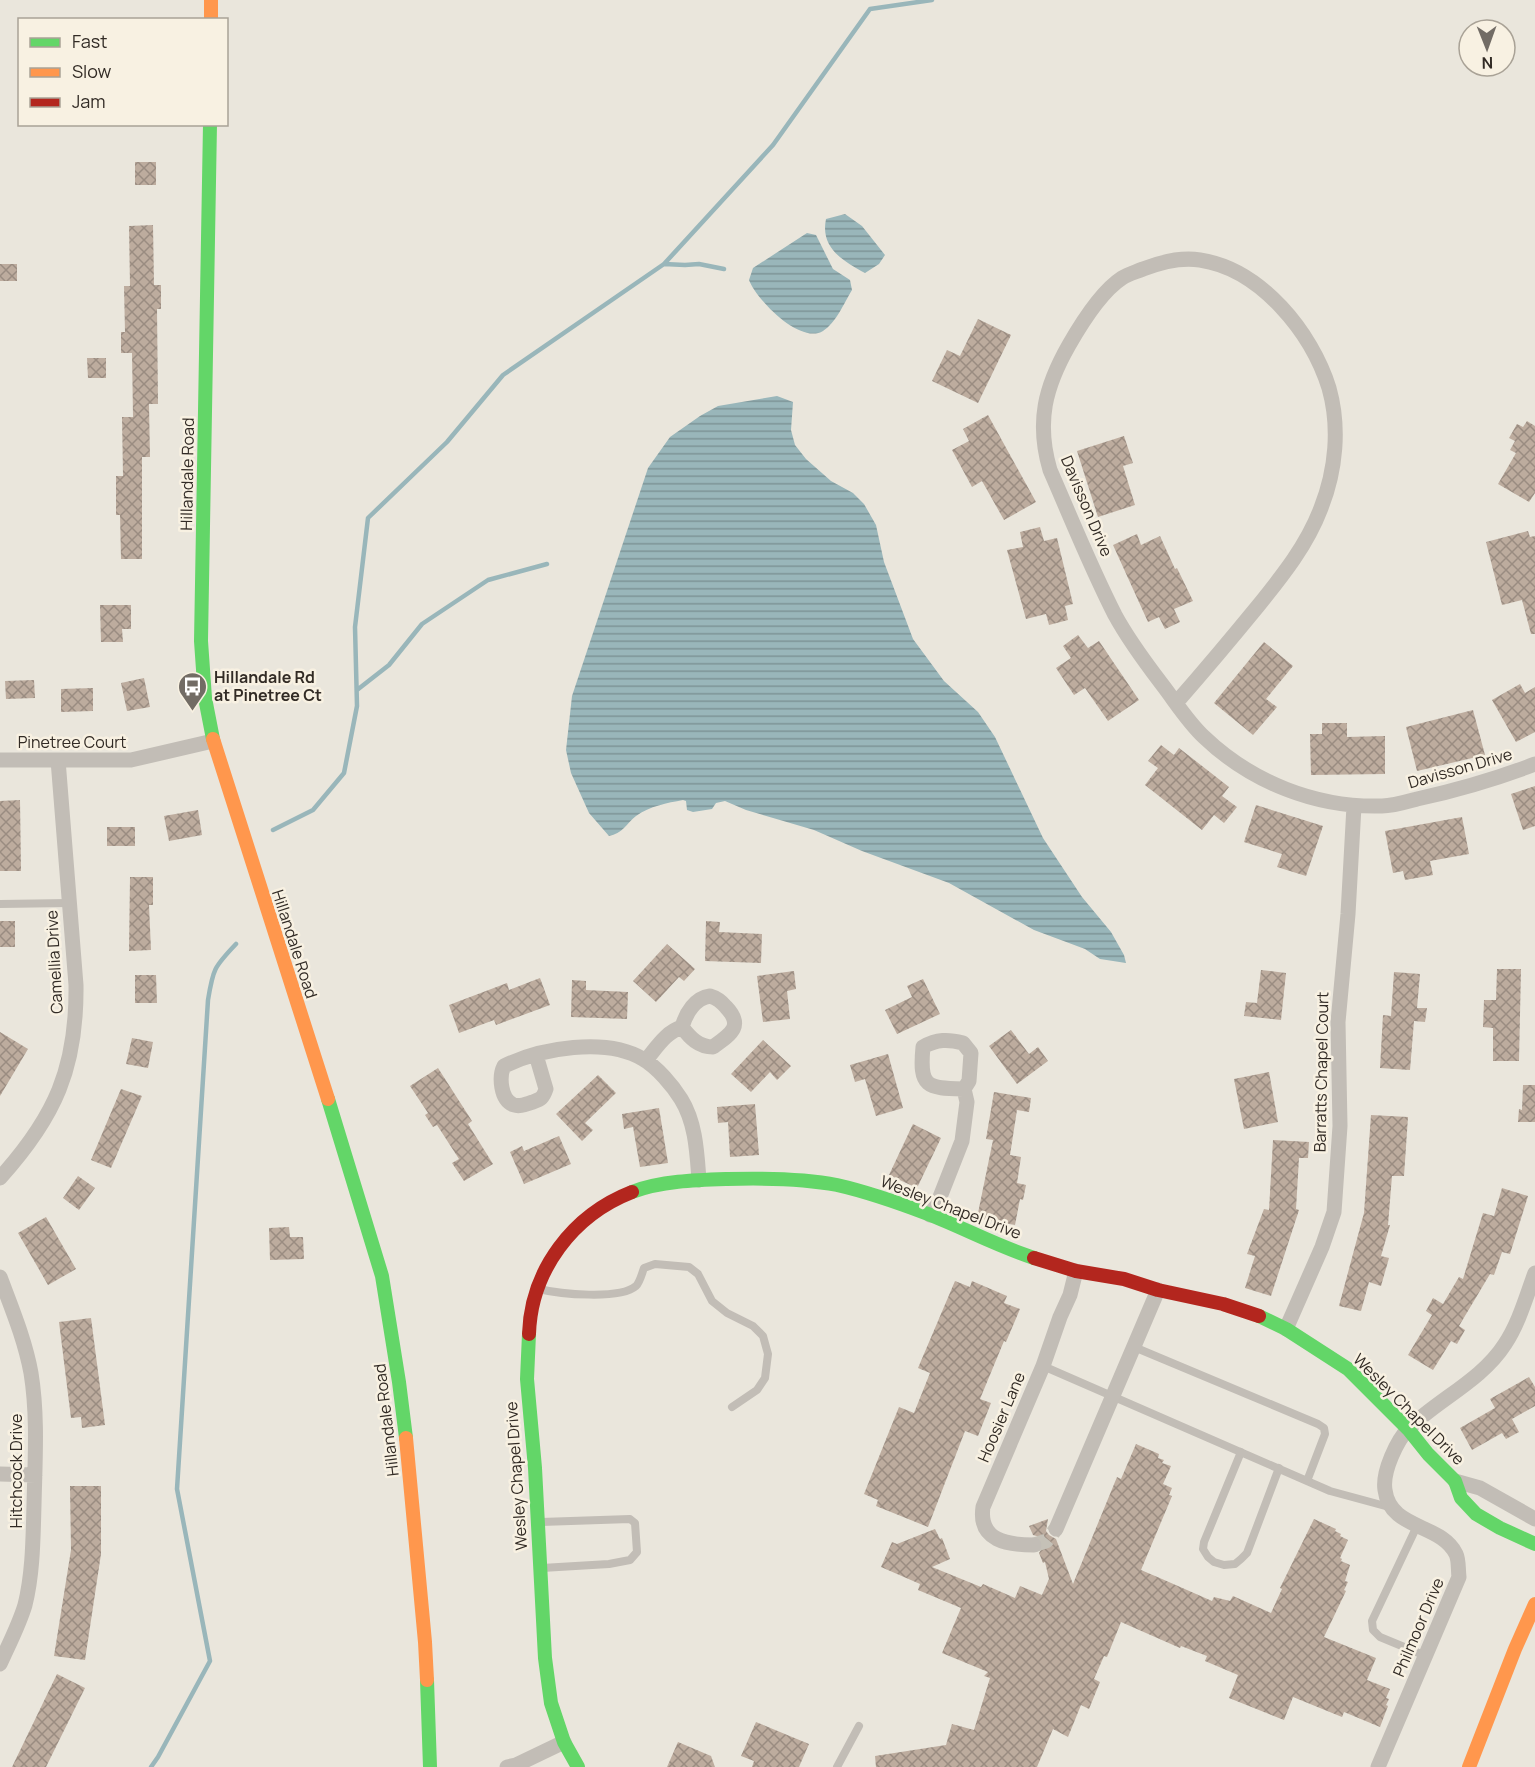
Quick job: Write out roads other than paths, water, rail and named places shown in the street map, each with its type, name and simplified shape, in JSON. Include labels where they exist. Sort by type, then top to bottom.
[{"type":"street","points":[[211,18],[212,0]]},
{"type":"street","name":"Hillandale Road","points":[[210,126],[201,647],[206,713],[213,741],[327,1094],[382,1276],[398,1372],[407,1451],[425,1642],[430,1767]]},
{"type":"street","name":"Davisson Drive","points":[[1176,703],[1297,558],[1321,509],[1331,477],[1335,451],[1335,430],[1329,390],[1310,344],[1284,309],[1248,279],[1223,266],[1199,260],[1175,260],[1155,264],[1122,278],[1096,304],[1055,369],[1047,393],[1043,416],[1045,453],[1050,470],[1098,578],[1132,644],[1176,703],[1204,737],[1227,756],[1281,789],[1304,796],[1354,806],[1384,806],[1495,779],[1535,764]]},
{"type":"street","name":"Pinetree Court","points":[[0,760],[130,760],[213,741]]},
{"type":"street","name":"Camellia Drive","points":[[0,1178],[39,1130],[53,1104],[73,1044],[76,986],[58,760]]},
{"type":"street","name":"Barratts Chapel Court","points":[[1286,1329],[1322,1247],[1334,1212],[1340,1126],[1338,1023],[1348,914],[1354,806]]},
{"type":"street","points":[[645,1060],[666,1036],[682,1027]]},
{"type":"street","points":[[536,1055],[586,1047],[610,1048],[631,1053],[645,1060],[668,1082],[682,1101],[692,1127],[699,1180]]},
{"type":"street","points":[[930,1215],[940,1197],[962,1141],[967,1102],[964,1089]]},
{"type":"street","name":"Wesley Chapel Drive","points":[[578,1767],[564,1742],[551,1703],[544,1658],[535,1468],[527,1379],[529,1325],[537,1288],[551,1259],[568,1235],[614,1198],[643,1188],[699,1180],[768,1178],[836,1185],[889,1200],[930,1215],[1002,1247],[1076,1270],[1223,1304],[1258,1317],[1286,1329],[1348,1369],[1408,1429],[1419,1444],[1455,1481],[1461,1498],[1476,1514],[1535,1544]]},
{"type":"street","name":"Hoosier Lane","points":[[1034,1545],[1001,1542],[989,1531],[982,1518],[987,1496],[1043,1366],[1070,1295],[1076,1270]]},
{"type":"street","points":[[1389,1507],[1384,1488],[1387,1467],[1408,1429],[1484,1368],[1505,1344],[1521,1311],[1535,1273]]},
{"type":"street","name":"Hitchcock Drive","points":[[0,1277],[18,1323],[31,1372],[34,1395],[35,1475],[33,1545],[28,1588],[19,1623],[0,1664]]},
{"type":"street","points":[[1056,1529],[1158,1290]]},
{"type":"street","points":[[0,1474],[35,1475]]},
{"type":"street","name":"Wesley Chapel Drive","points":[[1455,1481],[1480,1488],[1535,1519]]},
{"type":"street","points":[[1497,1526],[1509,1504]]},
{"type":"street","name":"Philmoor Drive","points":[[1378,1767],[1459,1576],[1456,1555],[1444,1540],[1417,1526],[1389,1507]]},
{"type":"street","points":[[1469,1767],[1535,1604]]},
{"type":"street","points":[[507,1767],[564,1742]]},
{"type":"lane","points":[[0,904],[69,903]]},
{"type":"lane","points":[[537,1288],[554,1293],[586,1295],[624,1292],[637,1285],[644,1269],[655,1264],[689,1267],[698,1275],[712,1301],[727,1313],[753,1326],[763,1336],[768,1354],[765,1378],[757,1390],[732,1407]]},
{"type":"lane","points":[[1134,1347],[1308,1419],[1324,1428],[1325,1434],[1307,1481]]},
{"type":"lane","points":[[1043,1366],[1330,1491],[1389,1507]]},
{"type":"lane","points":[[1241,1452],[1204,1542],[1203,1550],[1214,1562],[1224,1565],[1235,1564],[1246,1553],[1279,1468]]},
{"type":"lane","points":[[538,1522],[630,1519],[635,1523],[637,1552],[630,1560],[609,1564],[540,1568]]},
{"type":"lane","points":[[1417,1526],[1372,1621],[1373,1630],[1380,1637],[1426,1656]]},
{"type":"lane","points":[[837,1767],[860,1726]]},
{"type":"water","points":[[845,214],[862,226],[885,255],[879,264],[865,273],[841,258],[826,238],[826,219]]},
{"type":"water","points":[[807,233],[816,235],[833,269],[850,280],[852,290],[832,323],[823,331],[814,334],[803,332],[780,318],[760,298],[749,280],[753,268]]},
{"type":"water","points":[[777,396],[793,402],[791,430],[795,445],[806,459],[831,481],[853,493],[864,504],[876,525],[884,562],[913,639],[944,681],[978,712],[995,737],[1043,838],[1082,897],[1111,932],[1126,963],[1100,959],[1085,949],[1034,930],[949,883],[862,851],[814,830],[746,810],[725,801],[716,803],[712,809],[693,812],[687,810],[686,801],[683,800],[659,805],[641,813],[621,831],[609,836],[589,813],[571,773],[566,750],[572,696],[648,468],[670,437],[700,416],[718,406]]},
{"type":"waterway","points":[[273,830],[313,810],[344,773],[357,706],[355,627],[368,518],[447,442],[503,375],[664,264],[773,145],[870,9],[932,0]]},
{"type":"waterway","points":[[664,264],[699,264],[724,269]]},
{"type":"waterway","points":[[357,690],[389,665],[422,624],[488,580],[547,564]]},
{"type":"waterway","points":[[151,1767],[210,1661],[177,1489],[208,1000],[211,981],[216,969],[236,944]]},
{"type":"tunnel","points":[[1034,1545],[1046,1541],[1056,1529]]},
{"type":"place","name":"Hillandale Rd at Pinetree Ct","points":[[193,712]]}]
